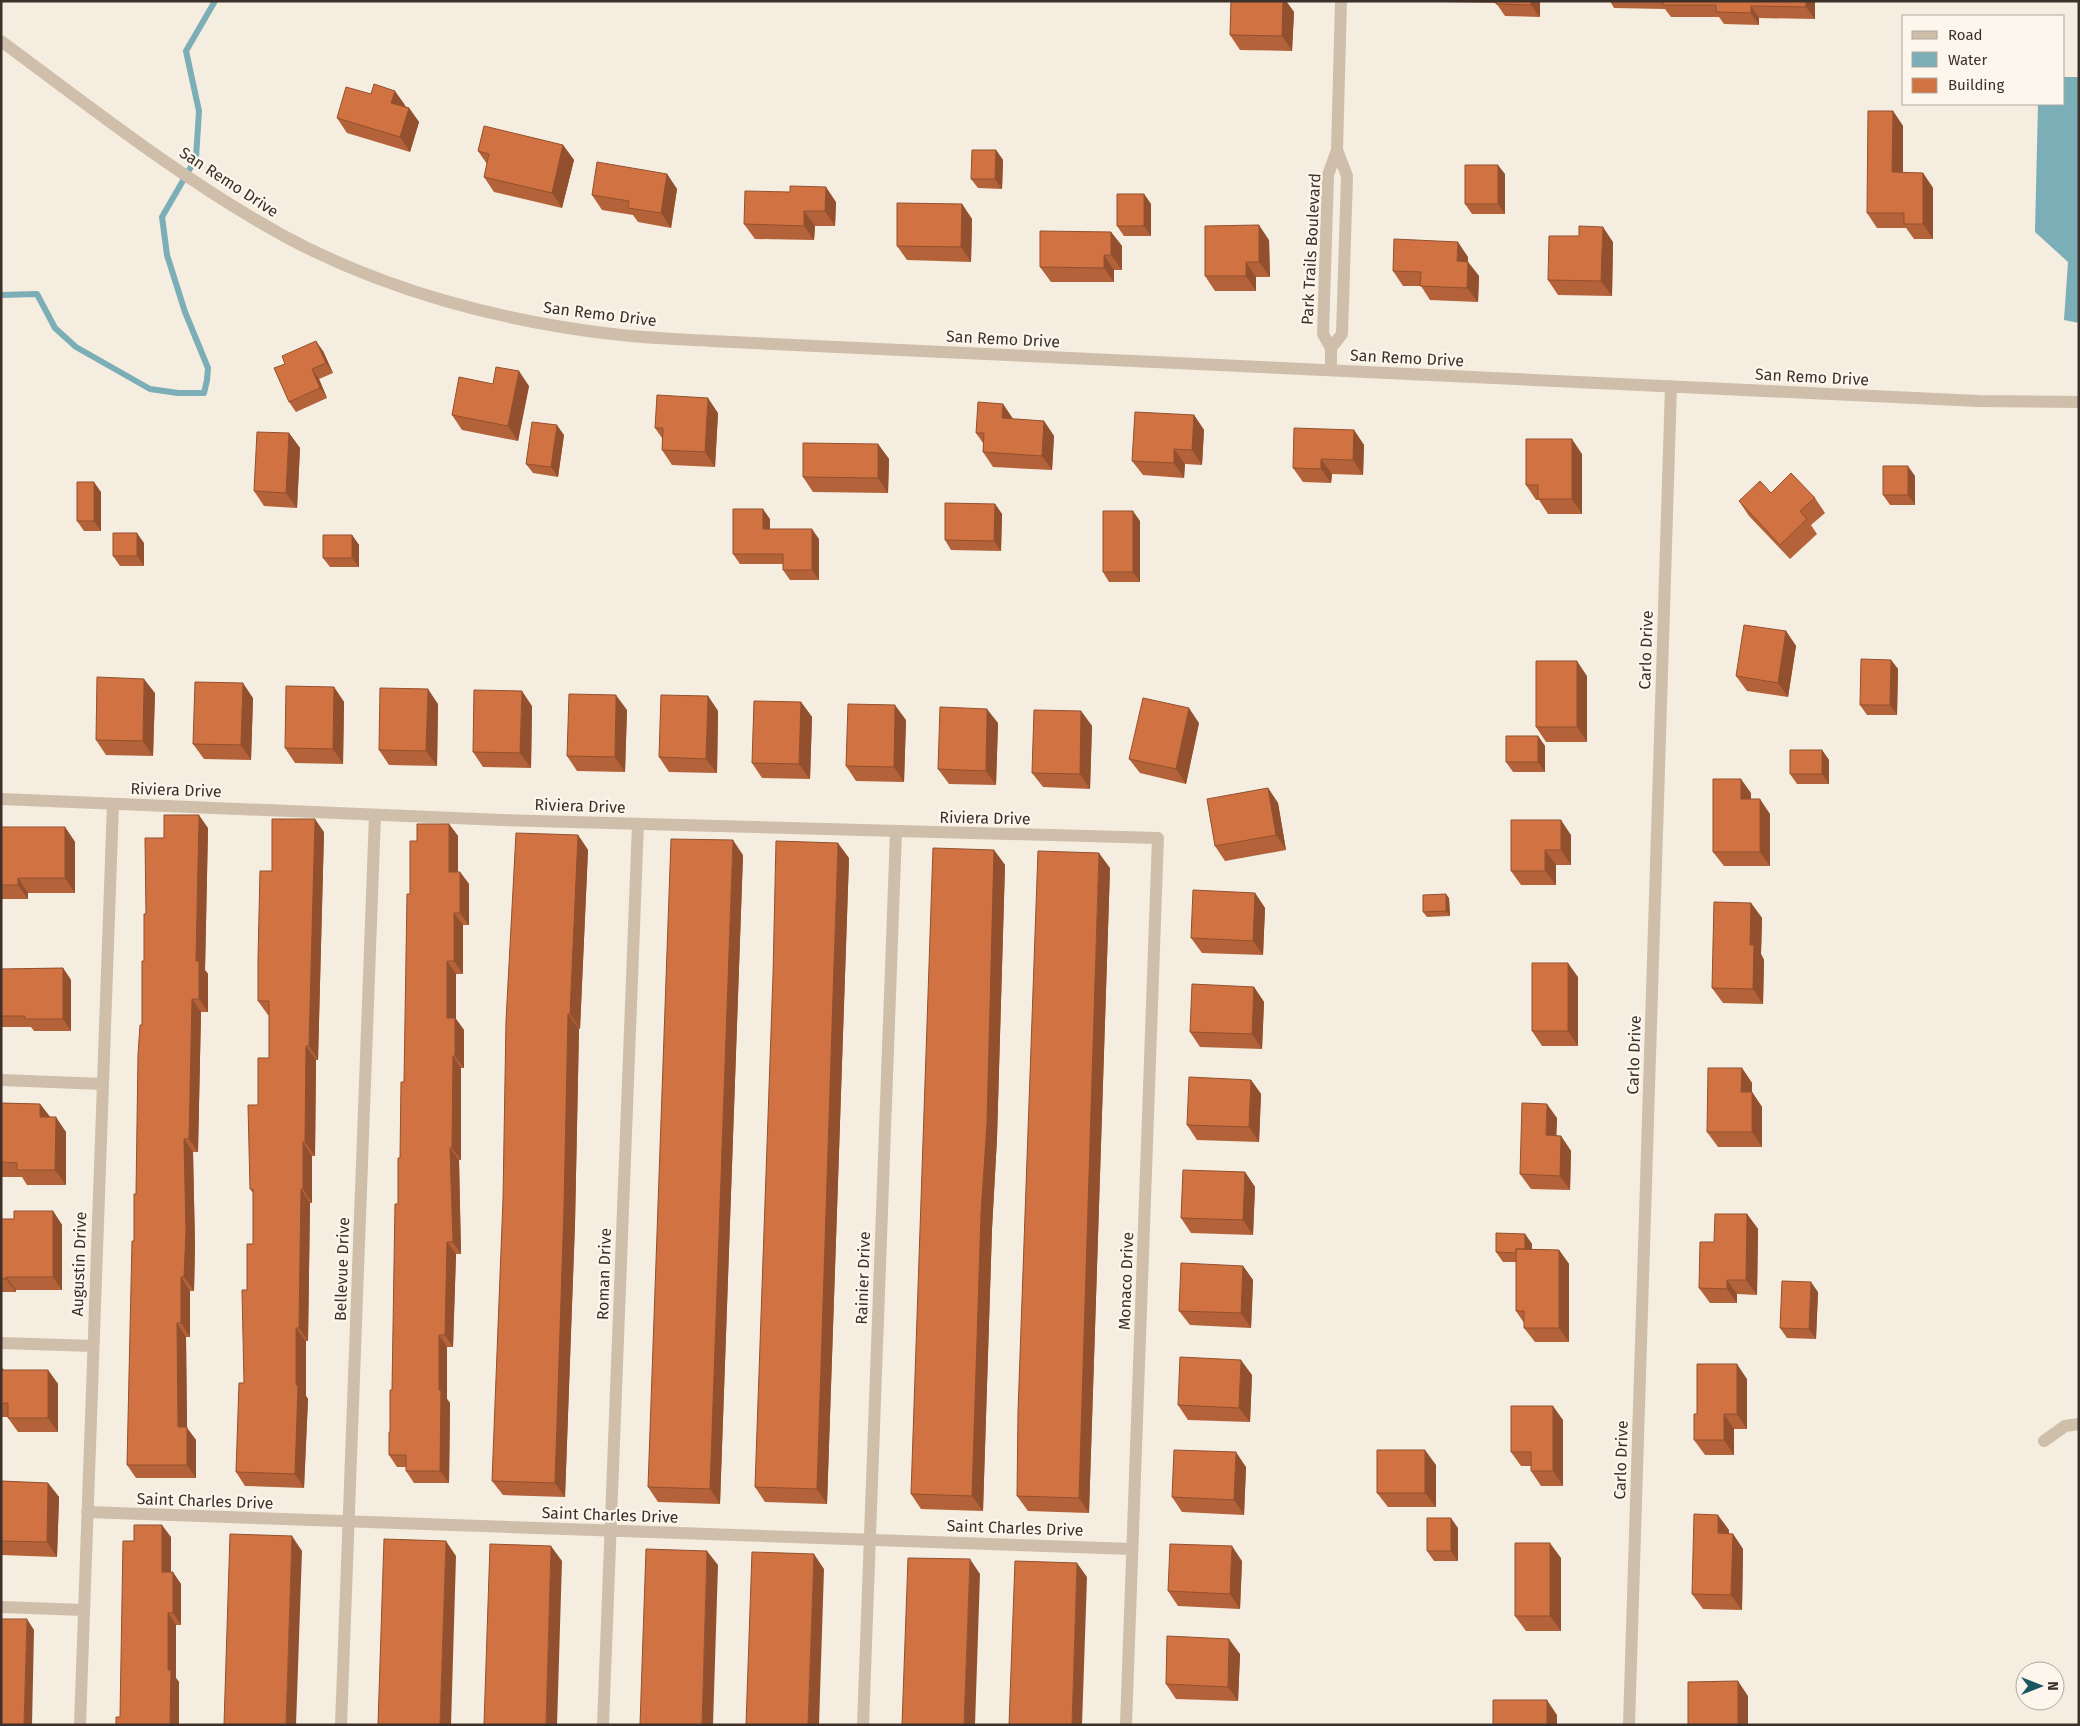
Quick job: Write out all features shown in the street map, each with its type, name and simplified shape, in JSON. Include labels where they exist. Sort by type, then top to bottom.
[{"type":"street","name":"Park Trails Boulevard","points":[[1331,370],[1331,348],[1323,334],[1328,175],[1337,150],[1342,1]]},
{"type":"street","name":"San Remo Drive","points":[[1,41],[176,167],[286,237],[375,276],[482,310],[575,329],[649,338],[1969,400],[2079,402]]},
{"type":"street","name":"Park Trails Boulevard","points":[[1331,348],[1342,334],[1347,176],[1337,150]]},
{"type":"street","name":"Carlo Drive","points":[[1628,1725],[1671,386]]},
{"type":"street","name":"Riviera Drive","points":[[1,800],[638,824],[1158,838]]},
{"type":"street","name":"Augustin Drive","points":[[80,1725],[113,804]]},
{"type":"street","name":"Bellevue Drive","points":[[341,1725],[375,815]]},
{"type":"street","name":"Roman Drive","points":[[603,1725],[638,824]]},
{"type":"street","name":"Rainier Drive","points":[[863,1725],[896,832]]},
{"type":"street","name":"Monaco Drive","points":[[1126,1725],[1158,838]]},
{"type":"street","points":[[1,1080],[102,1084]]},
{"type":"street","points":[[1,1342],[93,1346]]},
{"type":"street","points":[[2044,1441],[2065,1426],[2079,1424]]},
{"type":"street","name":"Saint Charles Drive","points":[[87,1512],[1132,1548]]},
{"type":"street","points":[[1,1607],[84,1610]]},
{"type":"water","points":[[2065,77],[2079,77],[2079,323],[2064,320],[2068,262],[2035,232],[2038,105],[2065,105]]},
{"type":"building","points":[[1231,1],[1283,1],[1282,36],[1230,35]]},
{"type":"building","points":[[1496,1],[1531,1],[1531,5],[1496,4]]},
{"type":"building","points":[[1663,1],[1806,1],[1806,7],[1751,6],[1751,13],[1716,12],[1716,5],[1663,5]]},
{"type":"building","points":[[374,84],[395,91],[391,103],[409,108],[400,137],[337,118],[346,87],[371,94]]},
{"type":"building","points":[[1868,111],[1893,111],[1892,172],[1923,173],[1923,224],[1904,224],[1904,213],[1867,213]]},
{"type":"building","points":[[484,126],[563,145],[552,193],[484,177],[489,154],[478,151]]},
{"type":"building","points":[[972,150],[996,150],[995,179],[971,179]]},
{"type":"building","points":[[597,162],[667,174],[661,213],[628,208],[629,201],[592,195]]},
{"type":"building","points":[[1465,165],[1498,165],[1498,204],[1465,204]]},
{"type":"building","points":[[790,186],[826,187],[825,211],[804,211],[804,226],[744,224],[745,191],[790,192]]},
{"type":"building","points":[[1117,194],[1144,194],[1144,226],[1117,226]]},
{"type":"building","points":[[897,203],[962,204],[961,247],[897,246]]},
{"type":"building","points":[[1259,225],[1259,262],[1246,262],[1246,276],[1205,276],[1205,226]]},
{"type":"building","points":[[1579,226],[1603,227],[1601,281],[1548,280],[1549,236],[1579,236]]},
{"type":"building","points":[[1040,231],[1111,232],[1111,255],[1104,255],[1104,268],[1040,267]]},
{"type":"building","points":[[1394,239],[1458,242],[1457,261],[1468,262],[1467,288],[1420,286],[1421,272],[1393,271]]},
{"type":"building","points":[[316,341],[326,363],[312,369],[320,388],[289,402],[274,368],[285,364],[282,356]]},
{"type":"building","points":[[496,367],[519,371],[508,426],[452,415],[459,377],[493,384]]},
{"type":"building","points":[[657,395],[708,398],[705,452],[662,450],[663,428],[655,428]]},
{"type":"building","points":[[978,402],[1003,404],[1002,418],[1044,421],[1042,456],[983,452],[984,433],[976,433]]},
{"type":"building","points":[[1135,412],[1194,415],[1192,450],[1174,449],[1174,463],[1132,461]]},
{"type":"building","points":[[532,422],[557,425],[551,467],[526,464]]},
{"type":"building","points":[[1294,428],[1354,430],[1353,460],[1321,459],[1321,469],[1293,468]]},
{"type":"building","points":[[257,432],[289,433],[286,493],[254,491]]},
{"type":"building","points":[[1526,439],[1572,439],[1572,499],[1538,499],[1538,485],[1526,485]]},
{"type":"building","points":[[803,443],[878,444],[878,478],[803,477]]},
{"type":"building","points":[[1883,466],[1908,466],[1908,495],[1883,495]]},
{"type":"building","points":[[1791,473],[1815,498],[1800,511],[1807,519],[1780,545],[1739,501],[1760,481],[1771,493]]},
{"type":"building","points":[[77,482],[94,482],[94,521],[77,521]]},
{"type":"building","points":[[945,503],[995,504],[994,541],[945,540]]},
{"type":"building","points":[[733,509],[763,509],[763,529],[812,529],[812,570],[783,570],[783,554],[733,554]]},
{"type":"building","points":[[1103,511],[1133,511],[1133,572],[1103,572]]},
{"type":"building","points":[[113,533],[137,533],[137,556],[113,556]]},
{"type":"building","points":[[323,535],[352,535],[352,558],[323,558]]},
{"type":"building","points":[[1744,625],[1786,631],[1778,683],[1736,676]]},
{"type":"building","points":[[1861,659],[1891,660],[1890,705],[1860,705]]},
{"type":"building","points":[[1536,661],[1577,661],[1577,727],[1536,727]]},
{"type":"building","points":[[97,677],[144,679],[143,741],[96,740]]},
{"type":"building","points":[[195,682],[243,683],[241,745],[193,744]]},
{"type":"building","points":[[286,686],[334,687],[333,749],[285,748]]},
{"type":"building","points":[[380,688],[428,689],[426,751],[379,750]]},
{"type":"building","points":[[474,690],[522,691],[520,753],[473,752]]},
{"type":"building","points":[[569,694],[616,695],[615,757],[567,756]]},
{"type":"building","points":[[661,695],[708,696],[706,759],[659,757]]},
{"type":"building","points":[[1143,698],[1189,708],[1176,769],[1129,759]]},
{"type":"building","points":[[754,701],[801,702],[799,764],[752,763]]},
{"type":"building","points":[[848,704],[895,705],[894,767],[846,766]]},
{"type":"building","points":[[940,707],[987,709],[986,771],[938,769]]},
{"type":"building","points":[[1034,710],[1081,711],[1080,774],[1032,773]]},
{"type":"building","points":[[1506,736],[1538,736],[1538,762],[1506,762]]},
{"type":"building","points":[[1790,750],[1822,750],[1822,774],[1790,774]]},
{"type":"building","points":[[1713,779],[1741,779],[1741,799],[1760,799],[1760,852],[1713,852]]},
{"type":"building","points":[[1268,788],[1276,835],[1215,846],[1207,799]]},
{"type":"building","points":[[164,815],[199,815],[196,961],[199,961],[199,999],[192,999],[189,1139],[184,1139],[186,1232],[184,1277],[181,1277],[181,1323],[177,1323],[178,1427],[187,1427],[187,1465],[127,1465],[132,1241],[134,1241],[134,1194],[136,1194],[138,1055],[140,1025],[142,1025],[142,961],[144,961],[144,914],[146,914],[145,838],[164,838]]},
{"type":"building","points":[[272,819],[315,819],[309,1046],[306,1046],[305,1142],[303,1142],[303,1189],[301,1189],[299,1328],[296,1328],[296,1385],[298,1385],[295,1474],[236,1472],[239,1383],[244,1383],[242,1290],[247,1290],[247,1244],[253,1244],[253,1189],[250,1189],[248,1105],[258,1105],[258,1058],[269,1058],[269,1001],[258,1001],[258,959],[260,871],[272,871]]},
{"type":"building","points":[[1511,820],[1561,820],[1561,850],[1545,850],[1545,871],[1511,871]]},
{"type":"building","points":[[417,824],[449,824],[449,872],[460,872],[460,913],[454,913],[454,961],[447,961],[447,1018],[455,1018],[452,1148],[450,1148],[453,1242],[447,1242],[445,1335],[439,1335],[439,1390],[441,1390],[440,1471],[406,1471],[406,1455],[389,1455],[395,1204],[398,1204],[401,1082],[404,1082],[407,894],[410,894],[410,841],[417,841]]},
{"type":"building","points":[[1,827],[65,827],[65,878],[18,878],[18,885],[1,885]]},
{"type":"building","points":[[516,833],[578,835],[570,1014],[568,1014],[555,1483],[492,1481],[503,1199],[506,1021]]},
{"type":"building","points":[[671,839],[733,840],[710,1489],[648,1487]]},
{"type":"building","points":[[776,841],[838,843],[817,1489],[755,1487]]},
{"type":"building","points":[[933,848],[994,850],[987,1123],[981,1214],[972,1496],[911,1494]]},
{"type":"building","points":[[1038,851],[1099,853],[1079,1498],[1017,1496],[1018,1412]]},
{"type":"building","points":[[1193,890],[1255,893],[1253,941],[1191,938]]},
{"type":"building","points":[[1446,894],[1446,911],[1423,912],[1423,895]]},
{"type":"building","points":[[1714,902],[1751,903],[1750,945],[1754,945],[1753,989],[1712,988]]},
{"type":"building","points":[[1532,963],[1568,963],[1568,1031],[1532,1031]]},
{"type":"building","points":[[63,968],[63,1019],[25,1019],[25,1016],[1,1016],[1,969]]},
{"type":"building","points":[[1192,984],[1254,987],[1252,1034],[1190,1032]]},
{"type":"building","points":[[1708,1068],[1742,1068],[1741,1092],[1752,1092],[1752,1132],[1707,1132]]},
{"type":"building","points":[[1189,1077],[1251,1080],[1249,1127],[1187,1125]]},
{"type":"building","points":[[1,1103],[40,1104],[40,1117],[56,1117],[55,1170],[17,1170],[17,1163],[1,1162]]},
{"type":"building","points":[[1522,1103],[1547,1104],[1546,1135],[1561,1136],[1560,1176],[1520,1174]]},
{"type":"building","points":[[1183,1170],[1245,1172],[1243,1220],[1181,1218]]},
{"type":"building","points":[[14,1211],[53,1211],[53,1277],[1,1278],[1,1219],[14,1219]]},
{"type":"building","points":[[1715,1214],[1747,1214],[1746,1280],[1727,1280],[1727,1289],[1699,1288],[1700,1242],[1714,1242]]},
{"type":"building","points":[[1496,1233],[1525,1234],[1525,1249],[1516,1249],[1516,1253],[1496,1252]]},
{"type":"building","points":[[1516,1249],[1559,1250],[1559,1328],[1524,1328],[1524,1311],[1516,1311]]},
{"type":"building","points":[[1181,1263],[1243,1266],[1241,1313],[1179,1311]]},
{"type":"building","points":[[1782,1281],[1811,1282],[1809,1329],[1780,1328]]},
{"type":"building","points":[[1180,1357],[1241,1360],[1239,1408],[1178,1405]]},
{"type":"building","points":[[1697,1364],[1737,1364],[1737,1414],[1724,1414],[1724,1440],[1694,1440],[1694,1414],[1697,1414]]},
{"type":"building","points":[[1,1370],[48,1370],[48,1418],[8,1418],[8,1403],[1,1403]]},
{"type":"building","points":[[1511,1406],[1553,1406],[1553,1471],[1531,1471],[1531,1452],[1511,1452]]},
{"type":"building","points":[[1174,1450],[1236,1452],[1234,1500],[1172,1497]]},
{"type":"building","points":[[1377,1450],[1425,1450],[1425,1493],[1377,1493]]},
{"type":"building","points":[[1,1481],[48,1483],[47,1542],[1,1541]]},
{"type":"building","points":[[1694,1514],[1718,1515],[1718,1533],[1733,1534],[1731,1595],[1692,1594]]},
{"type":"building","points":[[1427,1518],[1451,1518],[1451,1551],[1427,1551]]},
{"type":"building","points":[[134,1525],[162,1525],[162,1572],[173,1572],[173,1613],[168,1613],[168,1670],[171,1670],[170,1725],[116,1725],[116,1717],[120,1717],[123,1541],[134,1541]]},
{"type":"building","points":[[230,1534],[292,1536],[286,1725],[224,1725]]},
{"type":"building","points":[[384,1539],[446,1541],[440,1725],[378,1725]]},
{"type":"building","points":[[1515,1543],[1550,1543],[1550,1616],[1515,1616]]},
{"type":"building","points":[[490,1544],[551,1546],[546,1725],[484,1725]]},
{"type":"building","points":[[1170,1544],[1232,1546],[1230,1594],[1168,1591]]},
{"type":"building","points":[[646,1549],[707,1551],[702,1725],[640,1725]]},
{"type":"building","points":[[752,1552],[814,1554],[808,1725],[746,1725]]},
{"type":"building","points":[[908,1558],[970,1559],[964,1725],[902,1725]]},
{"type":"building","points":[[1015,1561],[1077,1563],[1072,1725],[1009,1725]]},
{"type":"building","points":[[1,1619],[27,1619],[24,1725],[1,1725]]},
{"type":"building","points":[[1167,1636],[1229,1639],[1228,1687],[1166,1684]]},
{"type":"building","points":[[1738,1681],[1738,1725],[1688,1725],[1688,1682]]},
{"type":"building","points":[[1493,1700],[1547,1700],[1547,1725],[1493,1725]]},
{"type":"waterway","points":[[1,295],[37,294],[55,328],[76,347],[150,389],[178,393],[204,393],[208,368],[185,312],[167,255],[162,217],[196,158],[199,111],[186,51],[215,1]]}]
